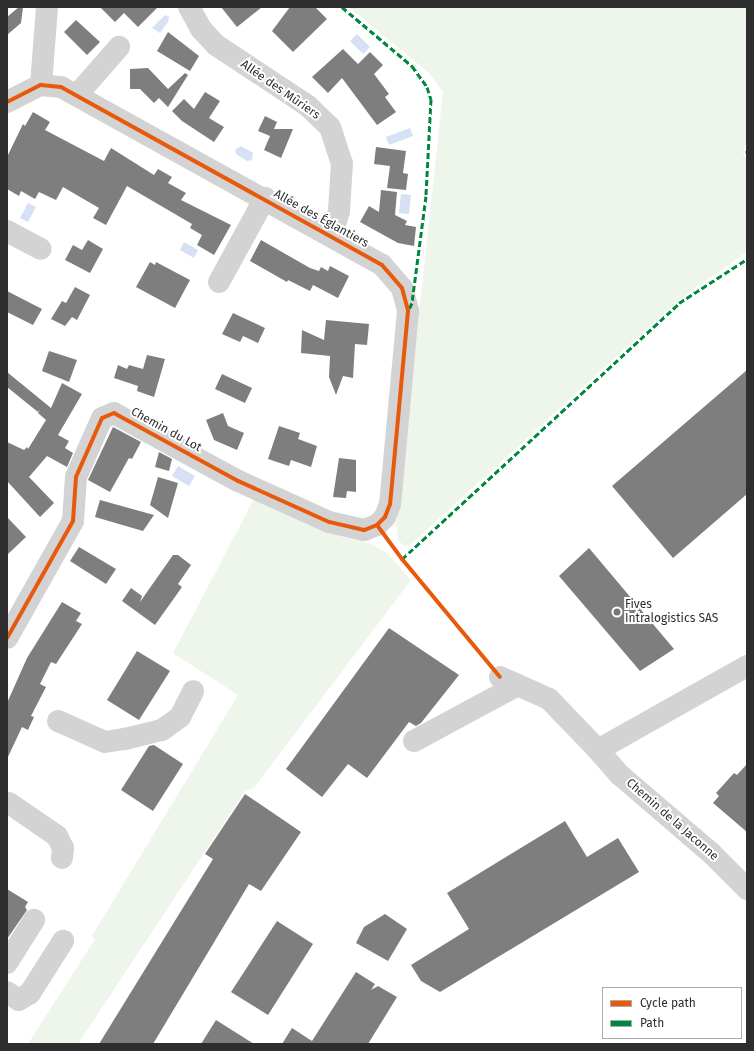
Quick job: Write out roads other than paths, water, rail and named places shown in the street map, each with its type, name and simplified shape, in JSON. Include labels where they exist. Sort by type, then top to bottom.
[{"type":"street","points":[[41,86],[47,7]]},
{"type":"street","name":"Allée des Mûriers","points":[[189,7],[201,29],[216,45],[308,106],[330,127],[342,163],[339,211],[332,236]]},
{"type":"street","points":[[77,95],[119,47]]},
{"type":"street","name":"Allée des Églantiers","points":[[7,102],[41,86],[60,86],[332,236],[390,272],[402,288],[408,311],[390,504],[385,517],[377,525]]},
{"type":"street","points":[[219,282],[264,198]]},
{"type":"street","points":[[7,231],[42,249]]},
{"type":"street","name":"Chemin du Lot","points":[[7,638],[73,521],[76,477],[102,418],[114,413],[238,481],[329,522],[364,530],[377,525]]},
{"type":"street","points":[[598,750],[747,666]]},
{"type":"street","name":"Chemin de la Jaconne","points":[[414,741],[509,681],[549,699],[620,775],[694,838],[747,889]]},
{"type":"street","points":[[58,720],[105,742],[125,739],[162,730],[180,717],[193,691]]},
{"type":"street","points":[[9,803],[57,836],[62,848],[62,858]]},
{"type":"street","points":[[7,963],[34,920]]},
{"type":"street","points":[[7,992],[19,1000],[30,993],[63,940]]},
{"type":"water","points":[[165,15],[169,17],[168,22],[160,33],[152,28]]},
{"type":"water","points":[[357,34],[370,47],[363,54],[350,41]]},
{"type":"water","points":[[410,128],[413,136],[389,145],[386,137]]},
{"type":"water","points":[[241,146],[253,153],[252,160],[247,161],[236,154],[235,150]]},
{"type":"water","points":[[401,194],[411,195],[409,214],[399,213]]},
{"type":"water","points":[[28,203],[36,207],[28,222],[20,218]]},
{"type":"water","points":[[184,242],[198,250],[194,258],[180,250]]},
{"type":"water","points":[[178,466],[195,476],[189,486],[172,476]]},
{"type":"place","name":"Fives Intralogistics SAS","points":[[617,612]]}]
